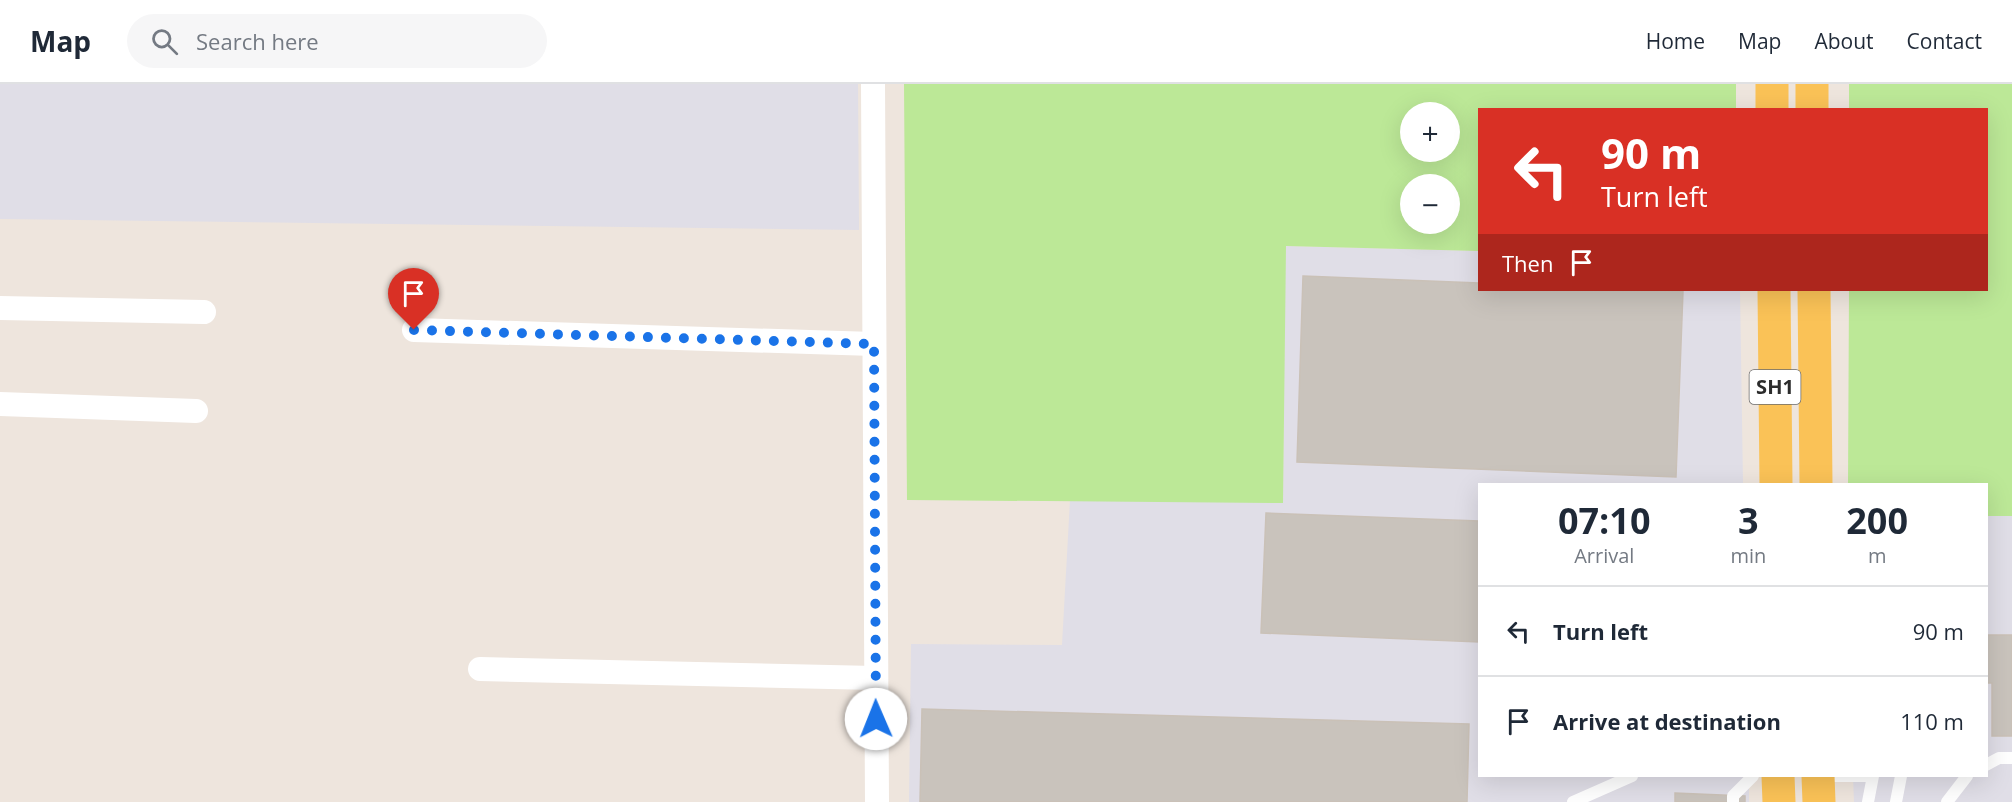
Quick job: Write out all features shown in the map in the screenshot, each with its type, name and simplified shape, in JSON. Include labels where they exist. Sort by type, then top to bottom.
[{"type":"main road","points":[[1772,84],[1772,108]]},
{"type":"main road","points":[[1812,84],[1812,108]]},
{"type":"main road","name":"SH1","points":[[1774,291],[1776,483]]},
{"type":"main road","name":"SH1","points":[[1814,291],[1816,483]]},
{"type":"main road","points":[[1778,777],[1779,802]]},
{"type":"street","points":[[873,84],[877,802]]},
{"type":"street","points":[[0,308],[204,312]]},
{"type":"street","points":[[414,330],[874,344]]},
{"type":"street","points":[[0,404],[196,411]]},
{"type":"street","points":[[480,669],[875,678]]},
{"type":"lane","points":[[1988,764],[1999,758],[2012,758]]},
{"type":"lane","points":[[1573,802],[1630,777]]},
{"type":"lane","points":[[1733,802],[1733,796],[1752,777]]},
{"type":"lane","points":[[1818,785],[1862,777]]},
{"type":"lane","points":[[1868,802],[1873,777]]},
{"type":"lane","points":[[1896,802],[1901,777]]},
{"type":"lane","points":[[1947,802],[1966,777]]},
{"type":"shaded area","points":[[0,84],[858,84],[859,230],[0,219]]},
{"type":"shaded area","points":[[1285,246],[1478,251],[1478,291],[1740,291],[1743,483],[1478,483],[1478,777],[1749,777],[1749,802],[909,802],[911,644],[1062,645],[1070,500],[1283,502]]},
{"type":"shaded area","points":[[1988,516],[2012,516],[2012,802],[1854,802],[1853,777],[1988,777]]},
{"type":"green space","points":[[904,84],[1736,84],[1736,108],[1478,108],[1478,251],[1286,246],[1283,503],[907,500]]},
{"type":"green space","points":[[1849,84],[2012,84],[2012,516],[1988,516],[1988,483],[1848,483],[1849,291],[1988,291],[1988,108],[1849,108]]},
{"type":"building","points":[[1303,276],[1478,283],[1478,291],[1683,291],[1676,477],[1297,462]]},
{"type":"building","points":[[1266,513],[1478,521],[1478,642],[1261,633]]},
{"type":"building","points":[[1988,635],[2012,635],[2012,736],[1992,736],[1992,683],[1988,683]]},
{"type":"building","points":[[922,709],[1469,724],[1467,802],[920,802]]},
{"type":"building","points":[[1675,793],[1745,796],[1745,802],[1675,802]]},
{"type":"route","points":[[414,330],[874,344],[876,719]]}]
